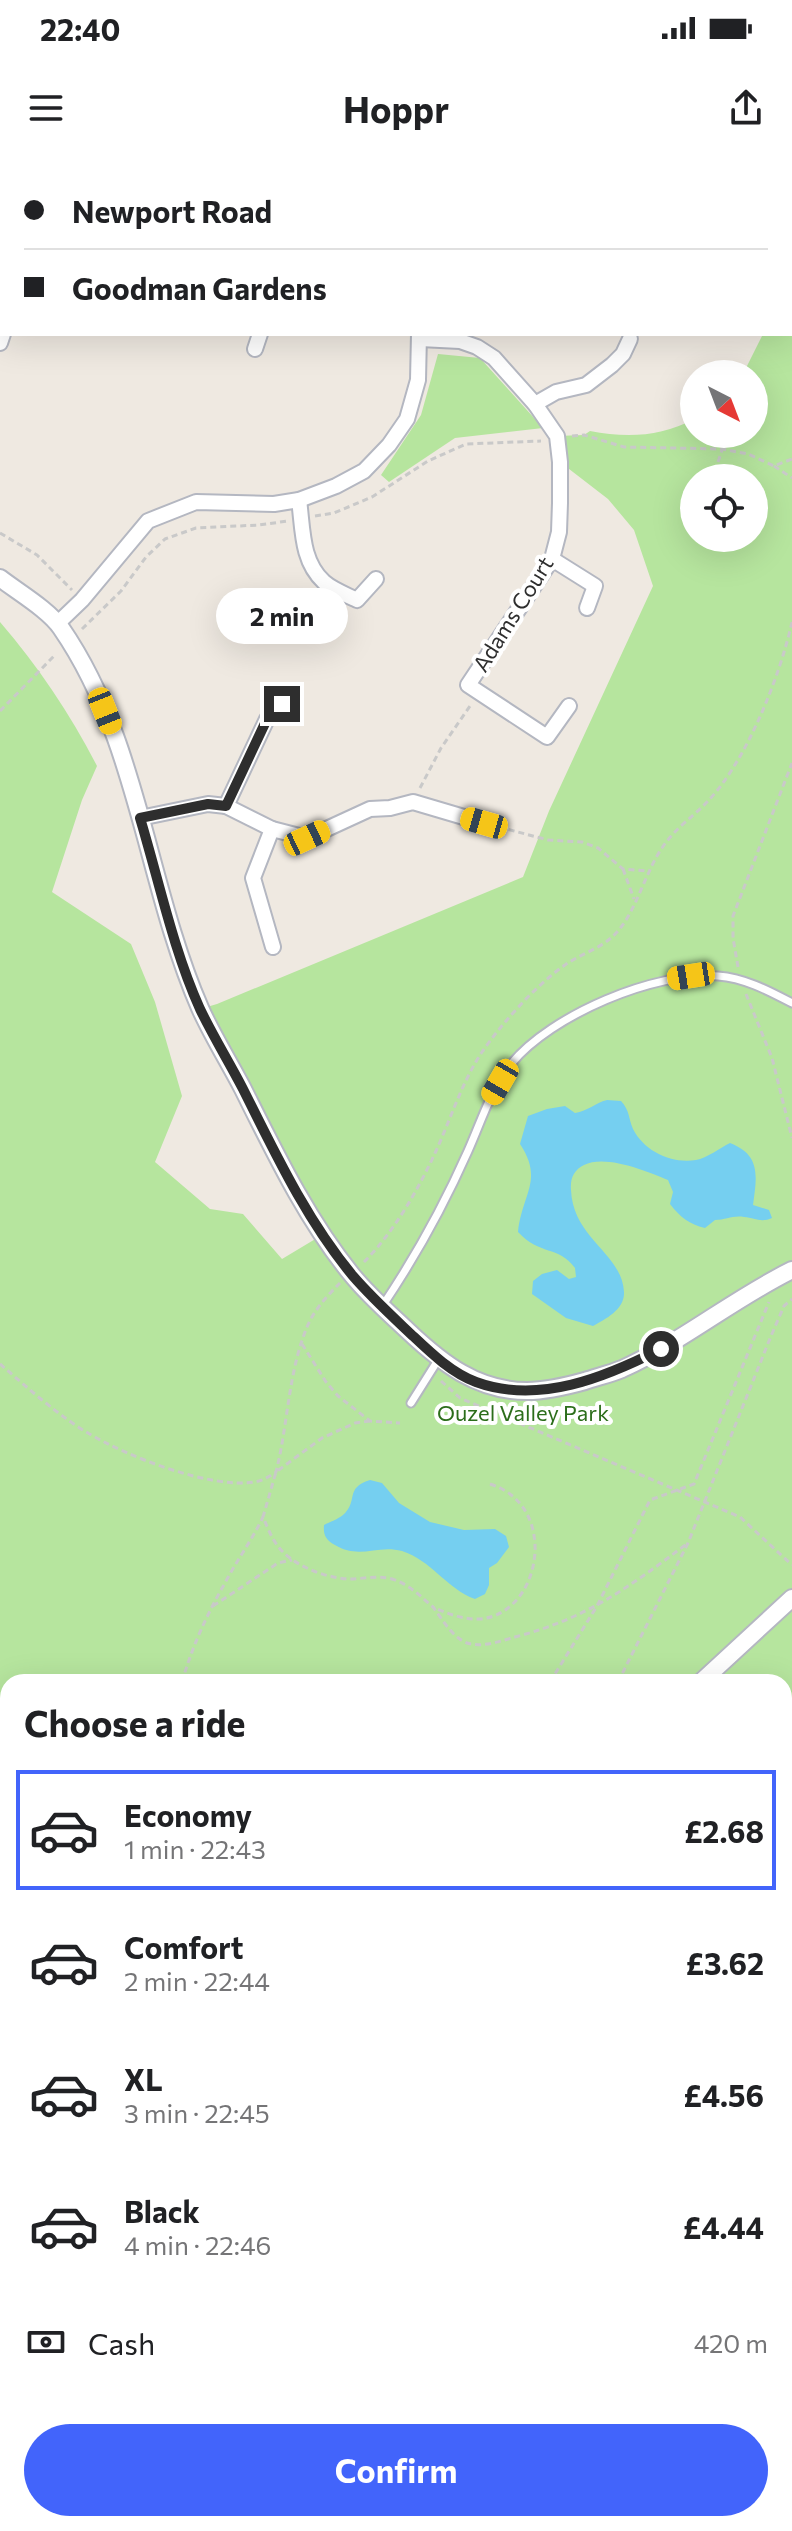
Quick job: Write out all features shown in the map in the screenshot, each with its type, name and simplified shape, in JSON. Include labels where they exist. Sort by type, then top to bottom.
[{"type":"street","points":[[255,349],[259,336]]},
{"type":"street","points":[[58,623],[82,600],[148,521],[196,502],[274,504],[299,500],[364,471],[389,445],[407,419],[418,380],[420,337],[460,341],[494,358],[535,404],[557,436]]},
{"type":"street","points":[[535,404],[556,392],[586,385],[623,354],[630,339]]},
{"type":"street","name":"Adams Court","points":[[557,436],[560,462],[559,532],[552,559],[468,685],[547,737],[569,706]]},
{"type":"street","points":[[299,500],[306,555],[311,568],[326,584],[357,600],[376,579]]},
{"type":"street","points":[[552,559],[595,586],[587,608]]},
{"type":"street","points":[[0,578],[58,623],[95,685],[116,737],[177,945],[200,1009],[301,1199],[351,1274],[434,1366],[475,1382],[504,1389],[528,1391],[568,1385],[634,1363],[710,1321],[786,1273]]},
{"type":"street","points":[[226,806],[267,719],[282,704]]},
{"type":"street","points":[[140,818],[208,804],[226,806],[272,829],[307,838],[370,809],[413,802],[484,823]]},
{"type":"street","points":[[272,829],[253,878],[273,947]]},
{"type":"street","points":[[710,1674],[789,1601]]},
{"type":"lane","points":[[382,1307],[426,1236],[491,1098],[510,1065],[532,1042],[554,1026],[628,991],[661,980],[720,976],[742,980],[792,1003]]},
{"type":"lane","points":[[411,1403],[434,1366]]},
{"type":"path","points":[[557,436],[584,435],[624,447],[722,449],[748,454],[792,478]]},
{"type":"path","points":[[718,462],[722,449]]},
{"type":"path","points":[[774,466],[792,459]]},
{"type":"path","points":[[0,533],[37,555],[97,615]]},
{"type":"path","points":[[184,1674],[211,1607],[263,1517],[285,1439],[295,1370],[307,1328],[316,1310],[378,1247],[410,1199],[482,1051],[545,981],[580,954],[611,938],[622,925],[648,871],[676,829],[709,800],[738,760],[765,703],[786,648],[792,622]]},
{"type":"path","points":[[0,711],[70,641]]},
{"type":"path","points":[[413,802],[441,748],[479,692]]},
{"type":"path","points":[[792,763],[733,916],[733,938],[742,980],[772,1058],[792,1138]]},
{"type":"path","points":[[484,823],[548,840],[582,842],[598,848],[623,869],[634,901]]},
{"type":"path","points":[[623,869],[648,871]]},
{"type":"path","points":[[555,1674],[597,1606],[650,1500],[694,1484],[786,1273]]},
{"type":"path","points":[[622,1674],[688,1543],[771,1336],[784,1306],[792,1299]]},
{"type":"path","points":[[302,1344],[338,1396],[370,1421]]},
{"type":"path","points":[[0,1364],[68,1420],[99,1439],[125,1452],[198,1477],[224,1481],[266,1479],[322,1438],[355,1423],[400,1423]]},
{"type":"path","points":[[434,1366],[460,1398],[740,1517],[792,1565]]},
{"type":"path","points":[[433,1607],[464,1618],[489,1617],[513,1602],[523,1588],[534,1560],[536,1545],[531,1520],[512,1495],[490,1484]]},
{"type":"path","points":[[263,1517],[275,1543],[292,1560],[337,1578],[381,1577],[408,1586],[433,1607],[454,1634],[465,1642],[477,1645],[565,1622],[624,1591],[688,1543]]},
{"type":"path","points":[[211,1607],[278,1563],[292,1560]]},
{"type":"green space","name":"Ouzel Valley Park","points":[[762,336],[792,336],[792,1674],[0,1674],[0,622],[53,691],[97,766],[82,800],[52,892],[131,944],[155,1002],[182,1096],[155,1162],[210,1209],[243,1214],[282,1259],[322,1235],[200,1009],[523,877],[549,811],[653,586],[634,530],[608,499],[560,462],[557,436],[584,435],[590,431],[617,435],[643,434],[680,426],[680,448],[768,448],[768,360],[750,360]]},
{"type":"green space","points":[[438,354],[480,358],[543,428],[455,438],[389,482],[381,475],[421,415]]},
{"type":"water","points":[[607,1100],[621,1101],[638,1137],[651,1150],[668,1158],[696,1160],[730,1143],[740,1148],[755,1168],[753,1205],[769,1210],[772,1218],[733,1217],[715,1220],[705,1228],[686,1220],[670,1204],[673,1192],[668,1180],[638,1168],[603,1161],[581,1167],[571,1182],[574,1207],[588,1234],[615,1266],[624,1292],[618,1308],[593,1326],[566,1318],[532,1294],[533,1281],[542,1274],[557,1270],[569,1279],[576,1277],[575,1268],[569,1261],[534,1245],[518,1232],[531,1178],[527,1157],[520,1144],[528,1116],[565,1106],[575,1113]]},
{"type":"water","points":[[370,1480],[382,1483],[399,1503],[430,1522],[464,1530],[495,1529],[506,1536],[509,1547],[489,1568],[489,1585],[485,1594],[475,1599],[465,1594],[422,1561],[402,1551],[352,1551],[329,1541],[324,1525],[343,1515],[357,1487]]},
{"type":"route","points":[[282,704],[267,719],[226,806],[208,804],[140,818],[177,945],[200,1009],[301,1199],[331,1246],[366,1291],[438,1360],[475,1382],[528,1391],[568,1385],[620,1370],[661,1349]]}]
